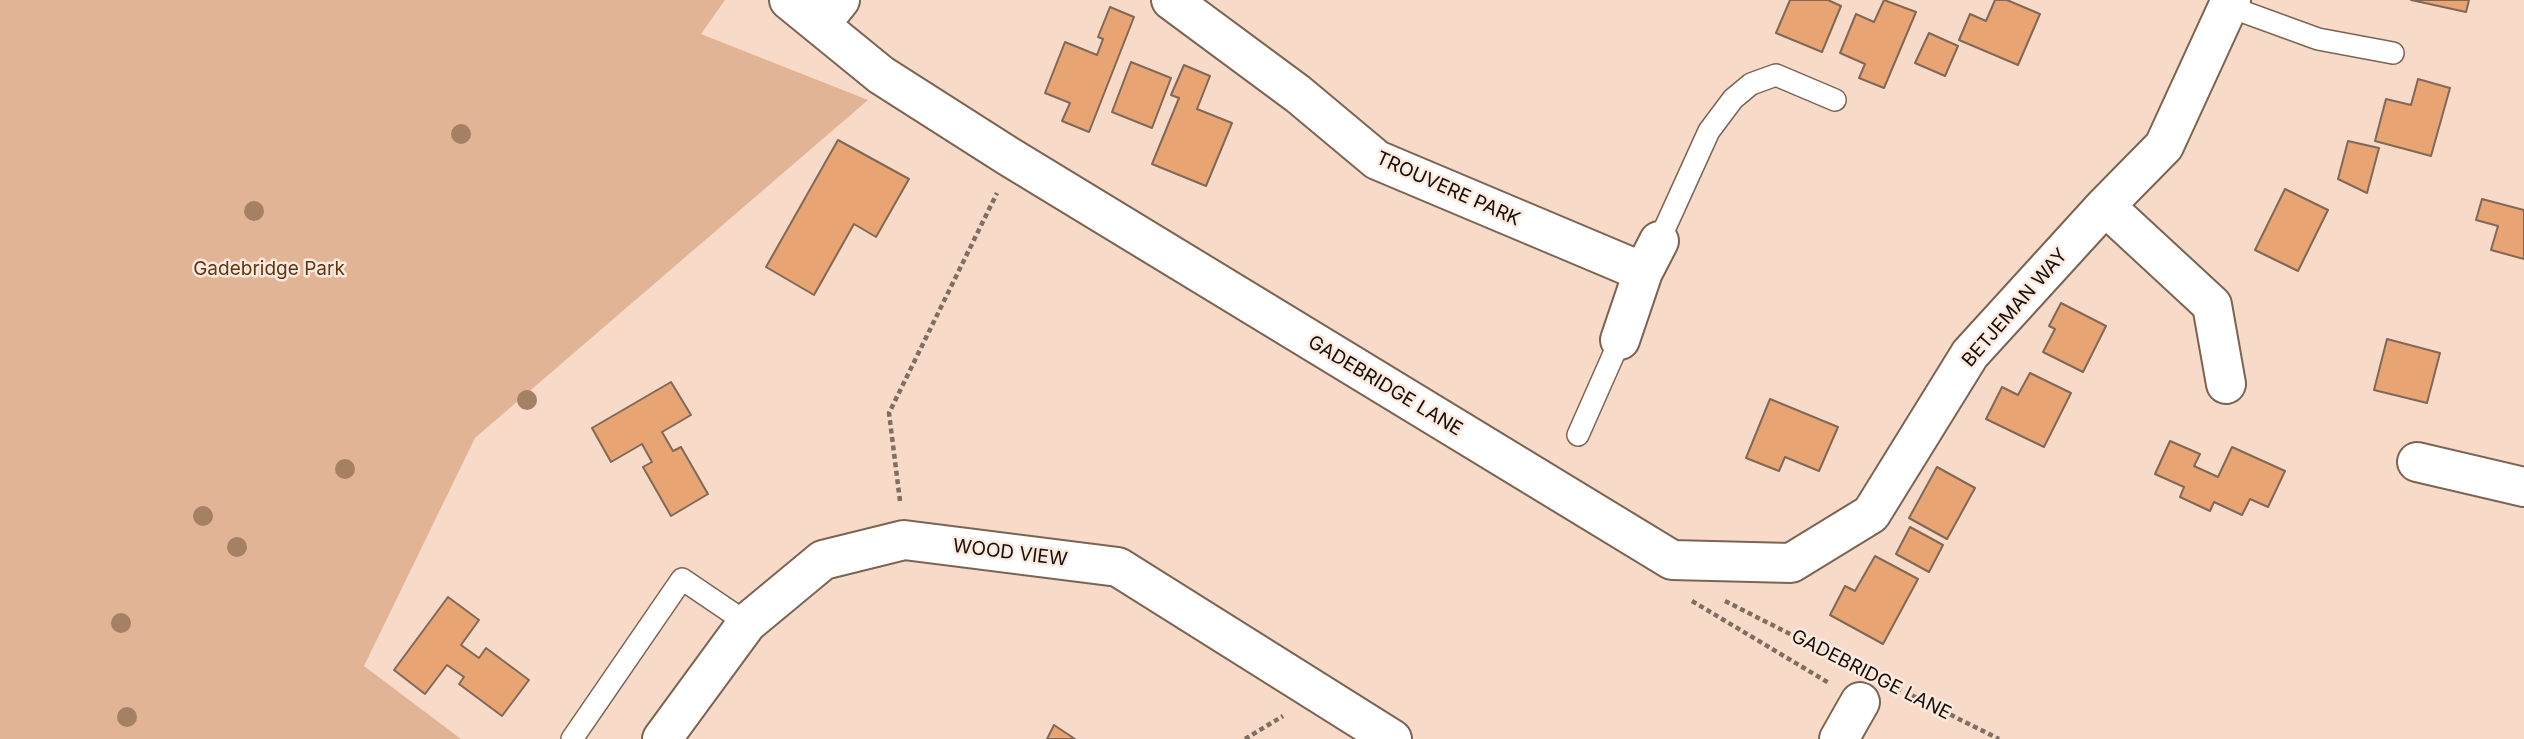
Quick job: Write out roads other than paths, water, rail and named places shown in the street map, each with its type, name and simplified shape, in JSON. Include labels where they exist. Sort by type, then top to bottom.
[{"type":"street","name":"GADEBRIDGE LANE","points":[[789,0],[830,13],[881,75],[1008,156],[1672,560]]},
{"type":"street","name":"TROUVERE PARK","points":[[1171,0],[1298,94],[1377,160],[1651,256]]},
{"type":"street","name":"BETJEMAN WAY","points":[[1672,560],[1791,563],[1871,514],[1970,354],[2105,206],[2164,146],[2230,3]]},
{"type":"street","points":[[2105,206],[2211,305],[2226,384]]},
{"type":"street","points":[[1620,340],[1651,256]]},
{"type":"street","points":[[2417,462],[2524,486]]},
{"type":"street","name":"WOOD VIEW","points":[[662,739],[747,624],[823,560],[904,540],[1118,567],[1392,739]]},
{"type":"street","points":[[1839,739],[1867,684]]},
{"type":"lane","points":[[2230,3],[2318,38],[2393,53]]},
{"type":"lane","points":[[1651,256],[1709,131],[1751,84],[1776,75],[1835,100]]},
{"type":"lane","points":[[1578,435],[1620,340]]},
{"type":"lane","points":[[572,739],[682,579],[747,624]]},
{"type":"park label","name":"Gadebridge Park","points":[[269,269]]}]
